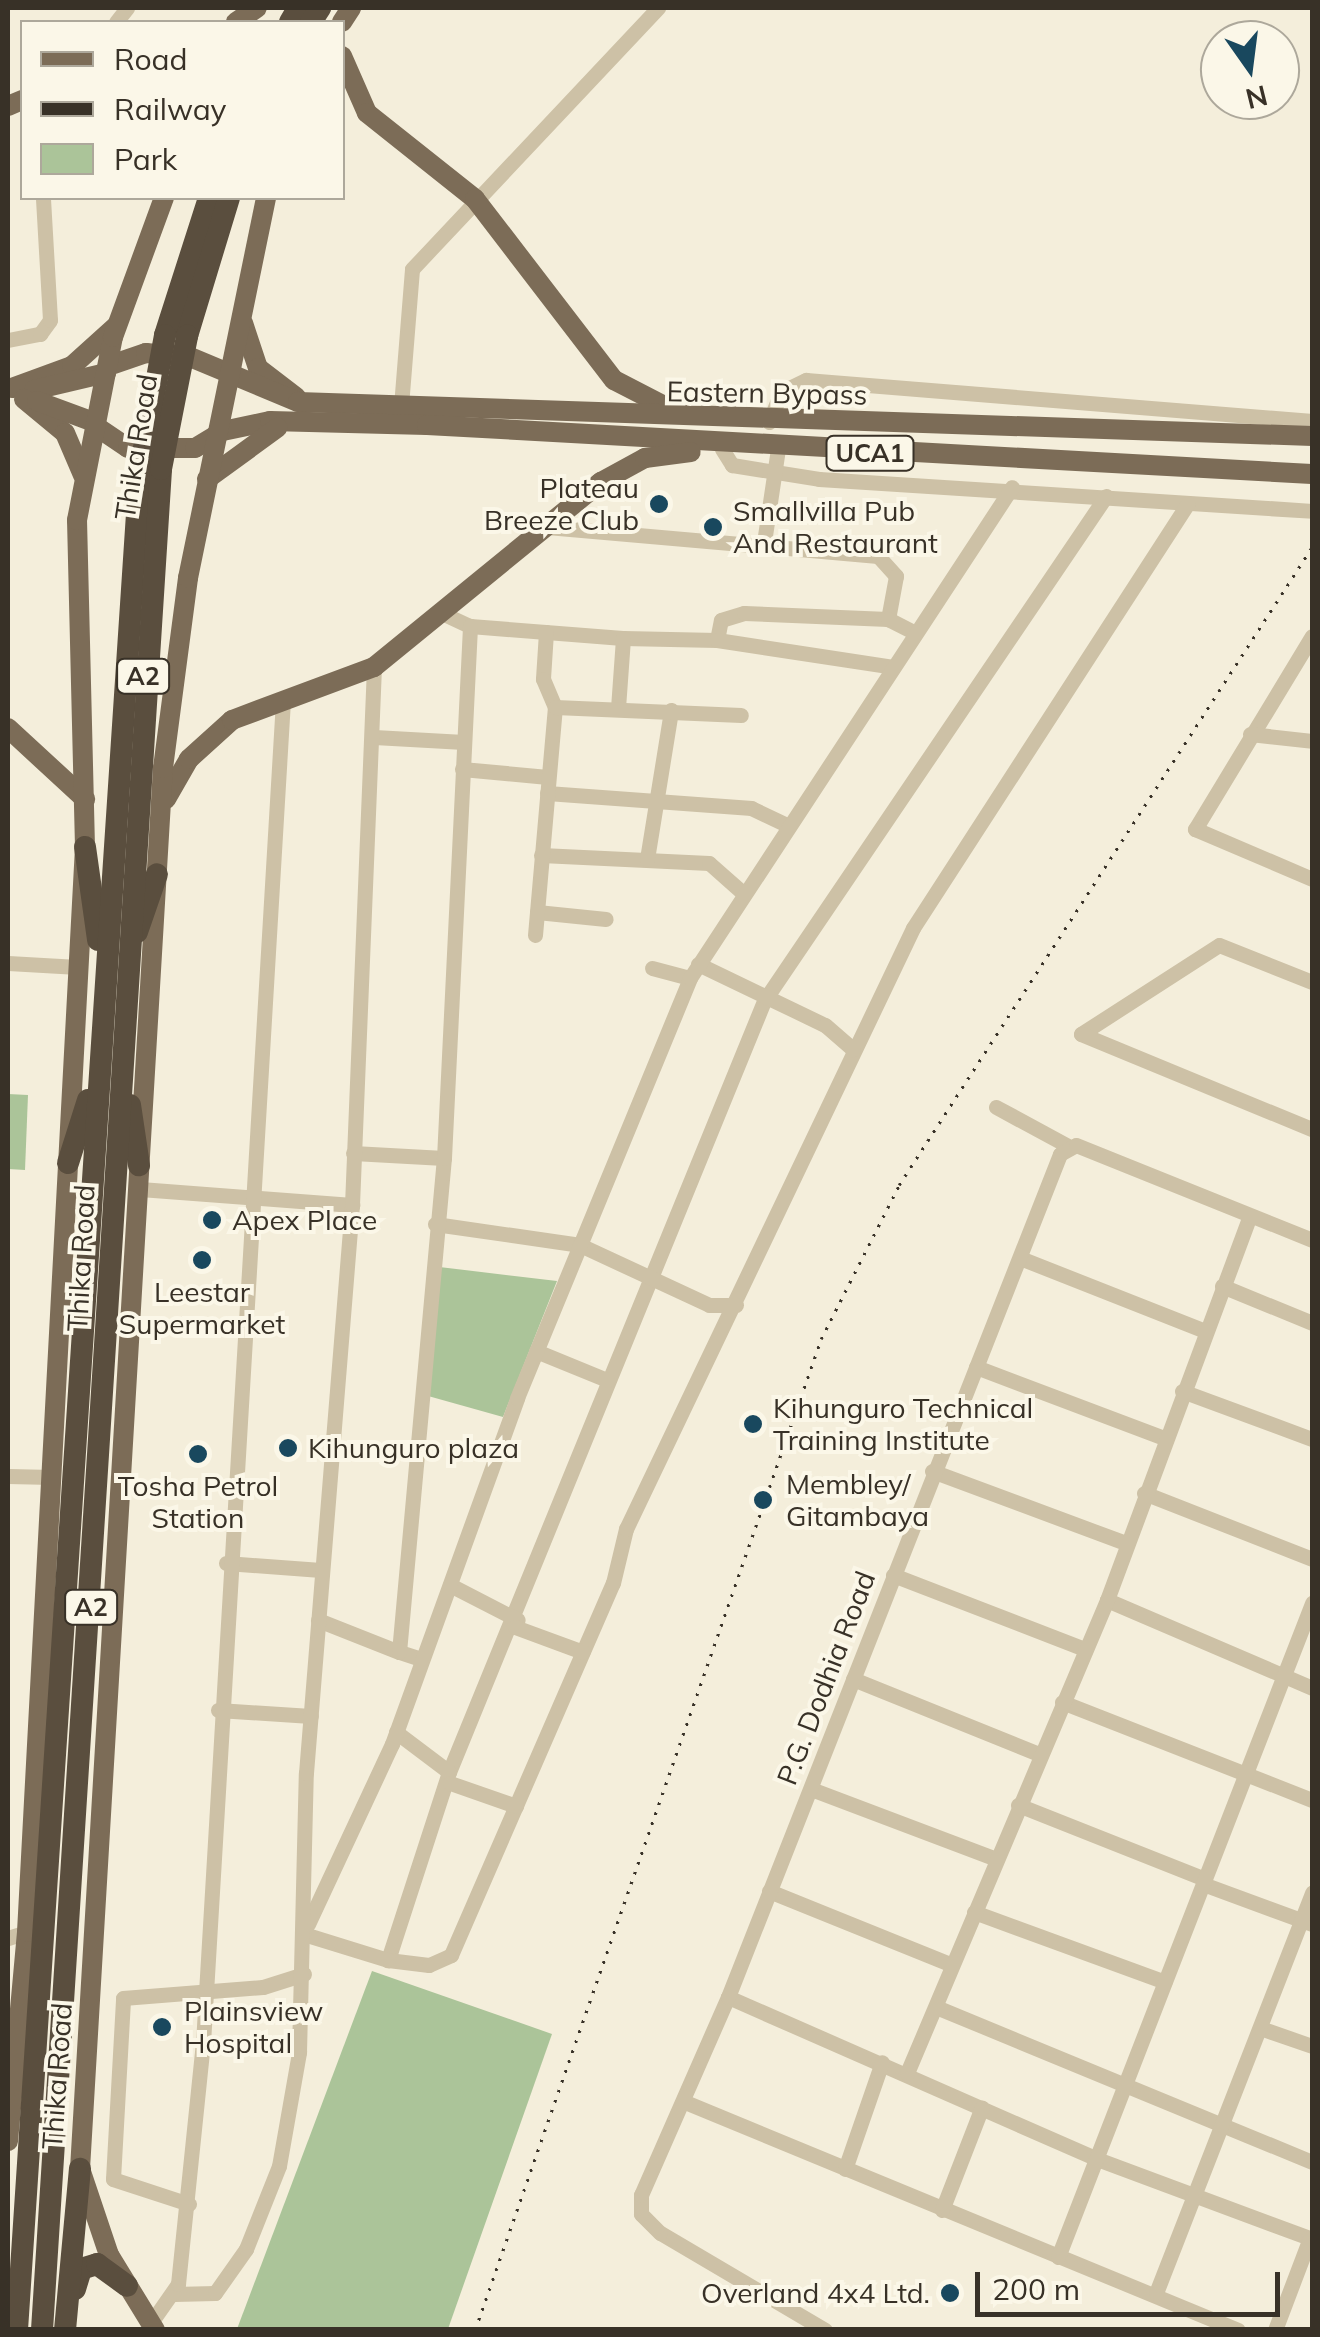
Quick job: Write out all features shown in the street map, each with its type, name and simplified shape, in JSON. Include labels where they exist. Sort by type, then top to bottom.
[{"type":"highway","name":"Thika Road","points":[[42,2330],[124,1067],[130,952],[120,885],[140,469],[166,335],[207,200]]},
{"type":"highway","name":"Thika Road","points":[[17,2330],[104,978],[120,885],[161,468],[186,336],[228,200]]},
{"type":"highway","points":[[85,847],[104,978]]},
{"type":"highway","points":[[130,952],[157,874]]},
{"type":"highway","points":[[68,1163],[99,1065]]},
{"type":"highway","points":[[124,1067],[140,1177]]},
{"type":"highway","points":[[66,2330],[80,2169]]},
{"type":"highway","points":[[66,2330],[81,2269],[97,2264],[127,2286]]},
{"type":"main road","points":[[345,63],[367,112],[474,199],[614,380],[642,402],[724,422]]},
{"type":"main road","points":[[96,425],[116,326],[163,200]]},
{"type":"main road","points":[[13,393],[96,425],[128,448],[195,448],[218,433],[226,378],[266,200]]},
{"type":"main road","points":[[242,316],[263,374],[313,402]]},
{"type":"main road","points":[[13,393],[72,366],[116,326]]},
{"type":"main road","points":[[13,393],[60,388],[146,354],[190,358],[226,378]]},
{"type":"main road","name":"Eastern Bypass","points":[[226,378],[313,402],[724,422],[1312,436]]},
{"type":"main road","points":[[13,393],[64,432],[84,477]]},
{"type":"main road","points":[[208,479],[255,438],[298,420]]},
{"type":"main road","name":"Eastern Bypass","points":[[298,420],[427,425],[732,448],[1312,474]]},
{"type":"main road","name":"UCA1","points":[[218,433],[298,420]]},
{"type":"main road","name":"Thika Road","points":[[8,2140],[17,1935],[52,1477],[85,847],[75,555],[84,477],[96,425]]},
{"type":"main road","name":"Thika Road","points":[[80,2169],[161,809],[218,433]]},
{"type":"main road","points":[[161,809],[210,737],[283,701],[374,667],[446,616],[547,527],[623,467],[732,448]]},
{"type":"main road","points":[[8,728],[85,798]]},
{"type":"main road","points":[[55,1414],[81,1359]]},
{"type":"main road","points":[[80,2169],[127,2286],[153,2327]]},
{"type":"street","points":[[401,406],[412,270],[474,199],[658,8]]},
{"type":"street","points":[[8,340],[40,334],[50,320],[43,200]]},
{"type":"street","points":[[769,422],[781,392],[806,380],[1312,421]]},
{"type":"street","points":[[732,448],[732,465],[774,471],[1312,511]]},
{"type":"street","points":[[763,548],[778,449]]},
{"type":"street","points":[[308,1929],[396,1732],[536,1350],[694,971],[1012,487]]},
{"type":"street","points":[[388,1960],[450,1777],[516,1624],[647,1277],[766,998],[1106,496]]},
{"type":"street","points":[[308,1929],[388,1960],[429,1965],[451,1954],[584,1652],[626,1529],[736,1305],[852,1049],[968,832],[1188,503]]},
{"type":"street","points":[[547,527],[886,560],[896,576],[888,619]]},
{"type":"street","points":[[718,640],[732,614],[888,619],[915,633]]},
{"type":"street","points":[[446,616],[470,626],[623,638],[718,640],[893,667]]},
{"type":"street","points":[[399,1652],[444,1158],[470,626]]},
{"type":"street","points":[[535,935],[555,707],[543,679],[546,632]]},
{"type":"street","points":[[1312,636],[1250,734],[1196,834],[1312,879]]},
{"type":"street","points":[[618,708],[623,638]]},
{"type":"street","points":[[174,2294],[220,2290],[254,2232],[291,2114],[308,1929],[305,1891],[310,1716],[352,1205],[374,667]]},
{"type":"street","points":[[153,2327],[174,2294],[189,2204],[206,1988],[226,1563],[254,1197],[283,701]]},
{"type":"street","points":[[555,707],[741,715]]},
{"type":"street","points":[[647,858],[671,710]]},
{"type":"street","points":[[1250,734],[1312,740]]},
{"type":"street","points":[[374,737],[464,742]]},
{"type":"street","points":[[462,769],[656,801],[751,808],[788,826]]},
{"type":"street","points":[[541,855],[709,863],[744,894]]},
{"type":"street","points":[[537,912],[606,919]]},
{"type":"street","points":[[1312,981],[1219,945],[1080,1034],[1312,1130]]},
{"type":"street","points":[[8,962],[78,967]]},
{"type":"street","points":[[652,968],[694,971],[766,998],[852,1049]]},
{"type":"street","points":[[996,1106],[1068,1146],[1312,1240]]},
{"type":"street","name":"P.G. Dodhia Road","points":[[825,2330],[641,2214],[640,2195],[686,2102],[932,1471],[1068,1146]]},
{"type":"street","points":[[352,1154],[444,1158]]},
{"type":"street","points":[[140,1177],[254,1197],[352,1205]]},
{"type":"street","points":[[906,2073],[1107,1600],[1164,1438],[1250,1216]]},
{"type":"street","points":[[435,1224],[580,1245],[709,1305],[736,1305]]},
{"type":"street","points":[[1020,1258],[1204,1331]]},
{"type":"street","points":[[1222,1286],[1312,1322]]},
{"type":"street","points":[[536,1350],[608,1380]]},
{"type":"street","points":[[976,1367],[1164,1438]]},
{"type":"street","points":[[1182,1391],[1312,1440]]},
{"type":"street","points":[[932,1471],[1126,1543]]},
{"type":"street","points":[[8,1476],[52,1477]]},
{"type":"street","points":[[1144,1494],[1312,1559]]},
{"type":"street","points":[[226,1563],[321,1570]]},
{"type":"street","points":[[893,1575],[1084,1649]]},
{"type":"street","points":[[450,1585],[516,1624],[584,1652]]},
{"type":"street","points":[[1107,1600],[1312,1688]]},
{"type":"street","points":[[1058,2257],[1243,1772],[1312,1604]]},
{"type":"street","points":[[318,1620],[422,1659]]},
{"type":"street","points":[[853,1678],[1039,1754]]},
{"type":"street","points":[[1062,1702],[1312,1800]]},
{"type":"street","points":[[218,1710],[310,1716]]},
{"type":"street","points":[[396,1732],[450,1777],[516,1806]]},
{"type":"street","points":[[811,1789],[996,1860]]},
{"type":"street","points":[[1018,1805],[1307,1924]]},
{"type":"street","points":[[305,1891],[327,1890]]},
{"type":"street","points":[[769,1891],[952,1965]]},
{"type":"street","points":[[1156,2293],[1260,2028],[1307,1924],[1312,1892]]},
{"type":"street","points":[[974,1912],[1165,1982]]},
{"type":"street","points":[[189,2204],[113,2179],[115,2041],[126,1994],[263,1987],[304,1974]]},
{"type":"street","points":[[728,1997],[1097,2159],[1311,2239],[1275,2330]]},
{"type":"street","points":[[936,2007],[1124,2088],[1312,2162]]},
{"type":"street","points":[[1260,2028],[1312,2046]]},
{"type":"street","points":[[90,2040],[115,2041]]},
{"type":"street","points":[[846,2169],[882,2062]]},
{"type":"street","points":[[686,2102],[1238,2330]]},
{"type":"street","points":[[942,2210],[982,2107]]},
{"type":"green space","points":[[8,1094],[28,1095],[25,1170],[8,1169]]},
{"type":"green space","points":[[431,1266],[557,1281],[503,1417],[421,1394]]},
{"type":"green space","points":[[372,1971],[552,2034],[448,2329],[237,2329]]},
{"type":"railway","points":[[475,2330],[821,1339],[899,1185],[1312,547]]},
{"type":"place","name":"Plateau Breeze Club","points":[[659,504]]},
{"type":"place","name":"Smallvilla Pub And Restaurant","points":[[713,527]]},
{"type":"place","name":"Apex Place","points":[[212,1220]]},
{"type":"place","name":"Leestar Supermarket","points":[[202,1260]]},
{"type":"place","name":"Kihunguro Technical Training Institute","points":[[753,1424]]},
{"type":"place","name":"Kihunguro plaza","points":[[288,1448]]},
{"type":"place","name":"Tosha Petrol Station","points":[[198,1454]]},
{"type":"place","name":"Membley/ Gitambaya","points":[[763,1500]]},
{"type":"place","name":"Plainsview Hospital","points":[[162,2027]]},
{"type":"place","name":"Overland 4x4 Ltd.","points":[[950,2293]]}]
